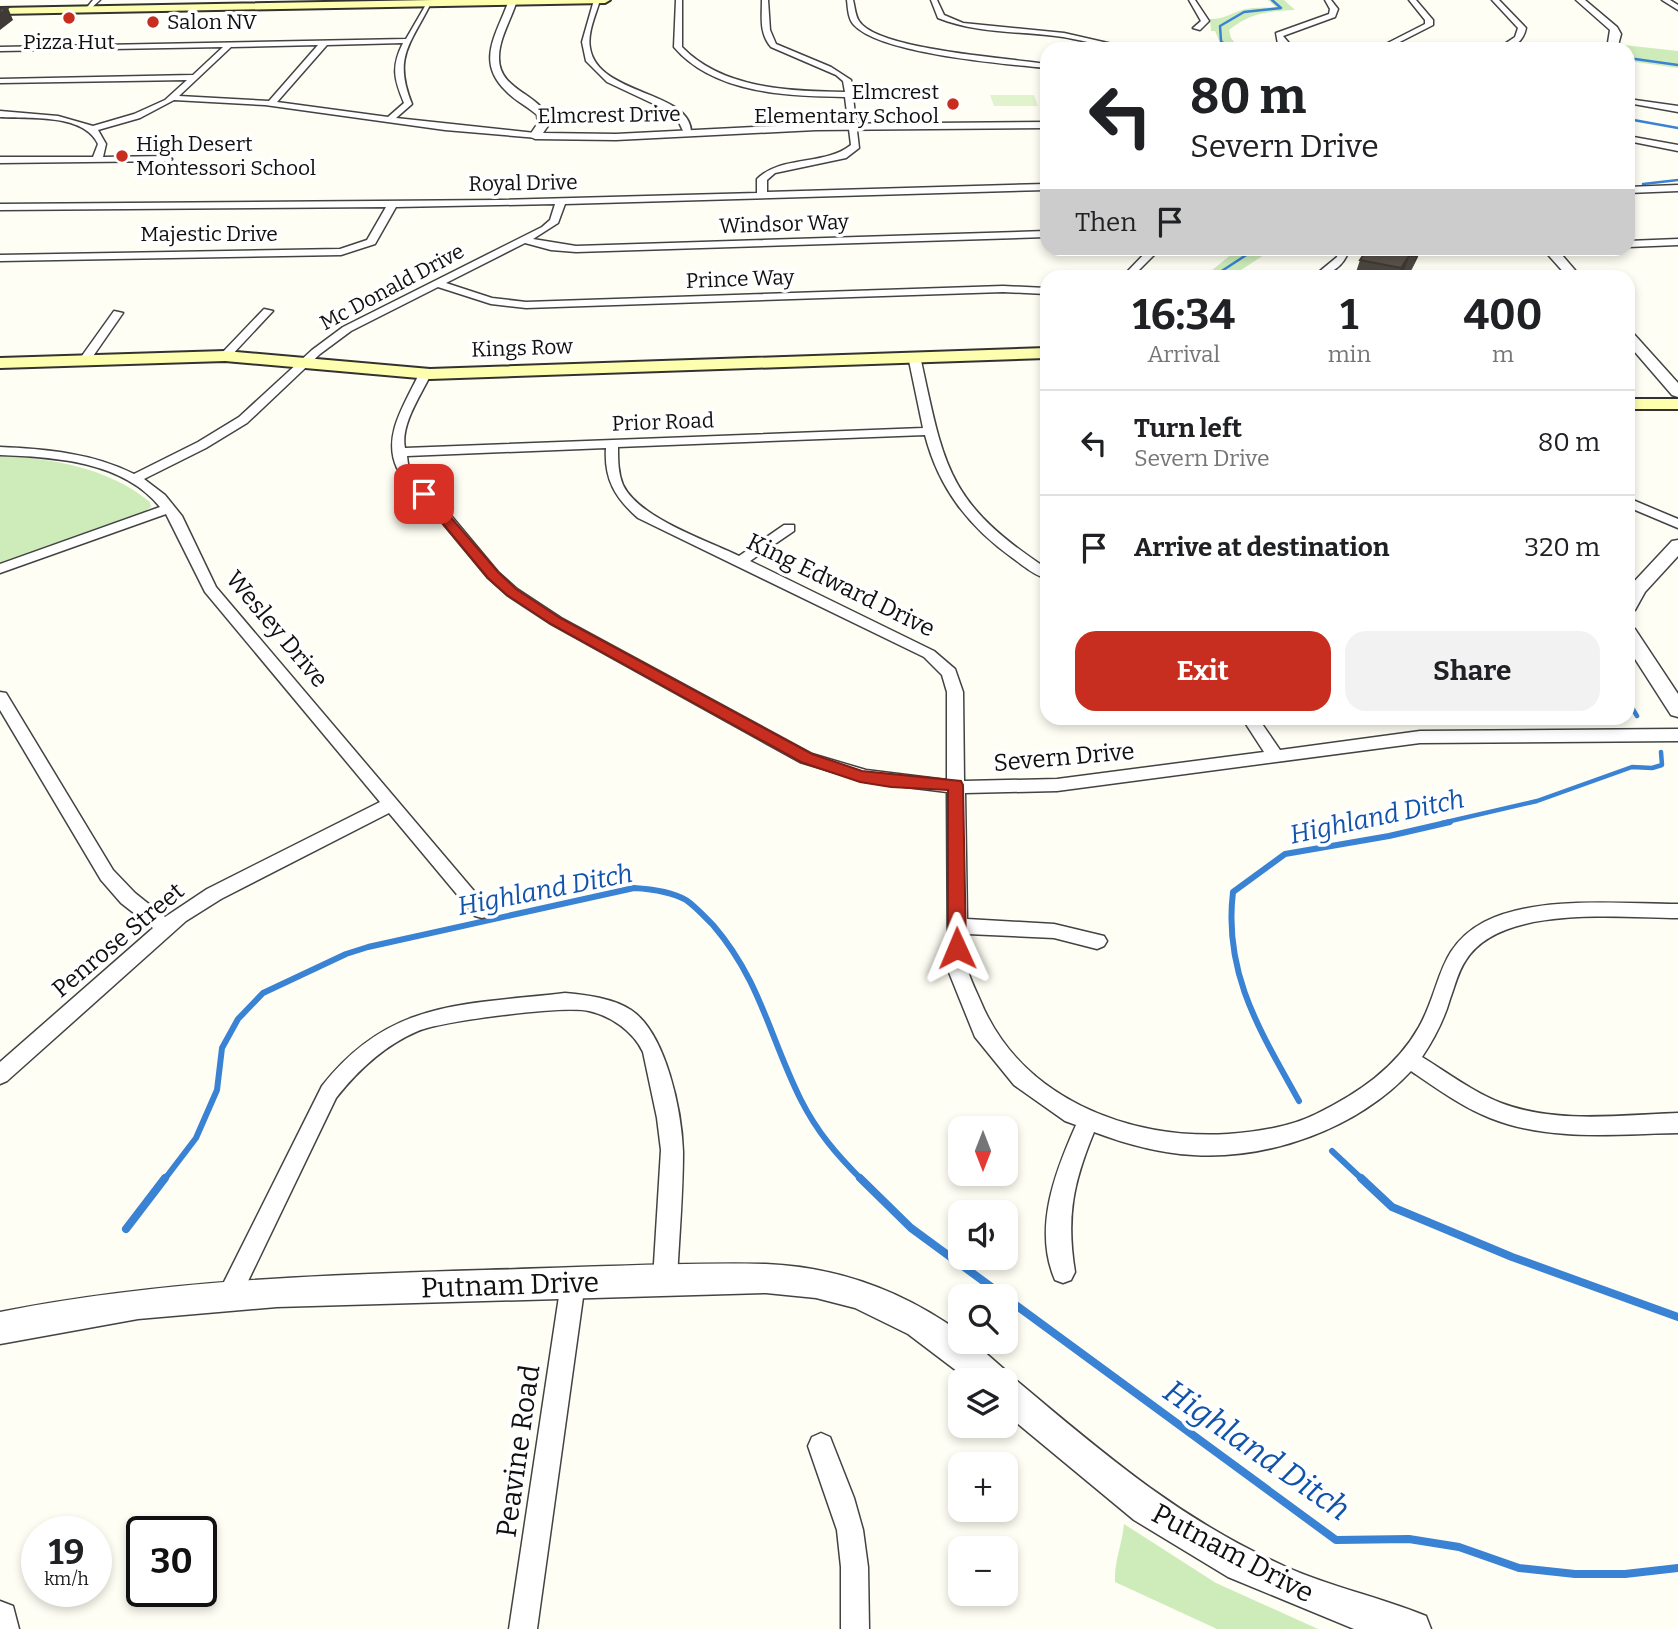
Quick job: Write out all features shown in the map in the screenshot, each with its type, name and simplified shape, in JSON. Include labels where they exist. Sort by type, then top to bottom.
[{"type":"main road","points":[[0,11],[245,3],[605,0]]},
{"type":"main road","name":"Kings Row","points":[[0,363],[225,356],[425,374],[1040,353]]},
{"type":"main road","points":[[1635,404],[1678,404]]},
{"type":"street","points":[[86,9],[97,0]]},
{"type":"street","points":[[597,0],[586,44],[592,62],[610,80],[678,112],[685,121],[688,133]]},
{"type":"street","points":[[679,0],[678,47],[686,58],[701,67],[759,86],[850,95]]},
{"type":"street","points":[[762,195],[762,179],[772,171],[834,159],[853,151],[856,146],[849,84],[838,72],[779,49],[770,42],[765,0]]},
{"type":"street","points":[[850,0],[858,26],[887,40],[1040,65]]},
{"type":"street","points":[[934,0],[941,16],[962,24],[1064,35],[1097,42]]},
{"type":"street","points":[[1192,0],[1205,22],[1197,28]]},
{"type":"street","points":[[1281,42],[1279,35],[1332,15],[1334,9],[1328,0]]},
{"type":"street","points":[[1394,42],[1429,25],[1429,20],[1412,0]]},
{"type":"street","points":[[1495,0],[1522,29],[1522,35],[1513,42]]},
{"type":"street","points":[[1580,0],[1614,29],[1614,42]]},
{"type":"street","points":[[1665,0],[1678,8]]},
{"type":"street","points":[[513,1],[493,52],[494,66],[506,87],[542,114],[544,123],[535,136]]},
{"type":"street","points":[[390,119],[408,104],[397,67],[407,41],[428,3]]},
{"type":"street","points":[[0,49],[407,41]]},
{"type":"street","points":[[272,102],[325,43]]},
{"type":"street","points":[[0,114],[62,120],[93,129],[150,111],[174,98],[230,44]]},
{"type":"street","points":[[0,81],[196,77]]},
{"type":"street","name":"Elmcrest Drive","points":[[174,98],[272,102],[469,131],[535,136],[598,137],[854,127],[1040,125]]},
{"type":"street","points":[[1635,102],[1678,109]]},
{"type":"street","points":[[93,129],[101,140],[102,151],[96,159]]},
{"type":"street","points":[[1635,140],[1678,148]]},
{"type":"street","points":[[0,160],[168,159]]},
{"type":"street","name":"Royal Drive","points":[[0,207],[561,201],[1040,187]]},
{"type":"street","points":[[1635,189],[1678,188]]},
{"type":"street","name":"Mc Donald Drive","points":[[134,479],[230,429],[257,409],[327,342],[347,329],[525,240],[555,221],[561,201]]},
{"type":"street","name":"Majestic Drive","points":[[0,258],[341,252],[371,242],[393,203]]},
{"type":"street","name":"Windsor Way","points":[[525,240],[551,247],[576,249],[1040,234]]},
{"type":"street","points":[[1635,244],[1678,242]]},
{"type":"street","points":[[1134,270],[1148,256]]},
{"type":"street","points":[[1327,270],[1342,256]]},
{"type":"street","points":[[1555,256],[1568,270]]},
{"type":"street","name":"Prince Way","points":[[439,284],[491,301],[526,305],[990,289],[1040,291]]},
{"type":"street","points":[[225,356],[268,311]]},
{"type":"street","points":[[85,360],[118,313]]},
{"type":"street","points":[[1635,344],[1678,392]]},
{"type":"street","points":[[914,356],[939,462],[960,501],[996,538],[1040,570]]},
{"type":"street","points":[[398,452],[401,426],[425,374]]},
{"type":"street","name":"Prior Road","points":[[398,452],[931,431]]},
{"type":"street","name":"King Edward Drive","points":[[612,443],[613,480],[630,505],[659,525],[929,654],[950,673],[955,692],[958,970],[964,998],[978,1028],[995,1053],[1017,1076],[1043,1097],[1088,1122],[1124,1135],[1159,1143],[1194,1146],[1233,1144],[1274,1137],[1310,1126],[1345,1111],[1374,1092],[1409,1059],[1426,1034],[1434,1016],[1449,967],[1460,950],[1476,935],[1515,918],[1541,914],[1678,911]]},
{"type":"street","name":"Wesley Drive","points":[[0,451],[74,459],[134,479],[169,508],[183,530],[198,568],[210,589],[482,911]]},
{"type":"street","name":"Severn Drive","points":[[398,452],[408,475],[493,575],[546,616],[806,758],[870,778],[956,785],[1057,785],[1420,737],[1678,734]]},
{"type":"street","points":[[1635,505],[1678,524]]},
{"type":"street","points":[[0,569],[169,508]]},
{"type":"street","points":[[738,563],[789,528]]},
{"type":"street","points":[[1635,594],[1678,545]]},
{"type":"street","points":[[1635,644],[1678,710]]},
{"type":"street","points":[[0,697],[107,875],[128,898],[165,927]]},
{"type":"street","points":[[1255,725],[1275,756]]},
{"type":"street","points":[[1506,725],[1511,734]]},
{"type":"street","name":"Penrose Street","points":[[0,1075],[165,927],[214,894],[392,804]]},
{"type":"street","points":[[957,926],[1054,931],[1097,941]]},
{"type":"street","points":[[229,1296],[329,1092],[346,1070],[368,1050],[412,1024],[440,1016],[565,1001],[590,1003],[625,1016],[646,1038],[653,1052],[668,1118],[672,1150],[665,1280]]},
{"type":"street","points":[[1409,1059],[1467,1097],[1497,1111],[1530,1121],[1562,1126],[1678,1123]]},
{"type":"street","points":[[1063,1272],[1057,1240],[1057,1207],[1064,1178],[1088,1122]]},
{"type":"street","name":"Putnam Drive","points":[[0,1328],[127,1304],[229,1296],[665,1280],[780,1279],[809,1282],[862,1295],[917,1320],[980,1368]]},
{"type":"street","name":"Peavine Road","points":[[523,1629],[573,1283]]},
{"type":"street","name":"Putnam Drive","points":[[1018,1402],[1104,1476],[1179,1530],[1262,1574],[1316,1598],[1413,1629]]},
{"type":"street","points":[[821,1446],[843,1502],[850,1530],[854,1552],[855,1629]]},
{"type":"street","points":[[0,1619],[1,1629]]},
{"type":"green space","points":[[1268,0],[1284,0],[1295,10],[1260,14],[1244,20],[1229,30],[1234,42],[1220,42],[1215,31],[1211,31],[1210,19],[1246,9],[1276,7]]},
{"type":"green space","points":[[1635,46],[1678,51],[1678,68],[1635,62]]},
{"type":"green space","points":[[990,95],[1034,95],[1038,106],[994,106]]},
{"type":"green space","points":[[1229,256],[1262,256],[1241,270],[1212,270]]},
{"type":"green space","points":[[0,456],[60,462],[98,473],[134,490],[150,502],[151,507],[141,514],[0,564]]},
{"type":"green space","points":[[1124,1524],[1216,1583],[1318,1629],[1217,1629],[1115,1582]]},
{"type":"building","points":[[1363,256],[1409,256],[1401,268],[1360,260]]},
{"type":"waterway","name":"Highland Ditch","points":[[1222,42],[1220,26],[1244,12],[1281,8],[1272,0]]},
{"type":"waterway","points":[[1635,59],[1678,65]]},
{"type":"waterway","name":"Highland Ditch","points":[[1635,120],[1678,128]]},
{"type":"waterway","name":"Highland Ditch","points":[[1643,184],[1678,180]]},
{"type":"waterway","name":"Highland Ditch","points":[[1223,270],[1245,256]]},
{"type":"waterway","name":"Highland Ditch","points":[[1442,823],[1537,801],[1632,767],[1652,768],[1662,765],[1661,752]]},
{"type":"waterway","name":"Highland Ditch","points":[[1299,1101],[1271,1051],[1239,976],[1231,922],[1233,892],[1285,854],[1389,836],[1450,822]]},
{"type":"waterway","name":"Highland Ditch","points":[[164,1180],[196,1138],[217,1090],[222,1048],[238,1019],[263,993],[346,954],[368,947],[634,888],[680,897],[693,905],[713,925],[729,946],[753,988],[807,1112],[828,1143],[861,1179]]},
{"type":"waterway","name":"Highland Ditch","points":[[1332,1151],[1363,1180]]},
{"type":"waterway","name":"Highland Ditch","points":[[126,1229],[165,1178]]},
{"type":"waterway","name":"Highland Ditch","points":[[1361,1178],[1392,1207],[1512,1257],[1678,1317]]},
{"type":"waterway","name":"Highland Ditch","points":[[861,1179],[911,1228],[987,1284]]},
{"type":"waterway","name":"Highland Ditch","points":[[1018,1307],[1336,1540],[1409,1539],[1459,1547],[1519,1568],[1575,1574],[1625,1574],[1678,1568]]},
{"type":"place","name":"Pizza Hut","points":[[69,18]]},
{"type":"place","name":"Salon NV","points":[[153,22]]},
{"type":"place","name":"Elmcrest Elementary School","points":[[953,104]]},
{"type":"place","name":"High Desert Montessori School","points":[[122,156]]},
{"type":"route","points":[[424,494],[493,575],[512,592],[555,621],[806,758],[831,768],[891,782],[956,785],[957,948]]}]
